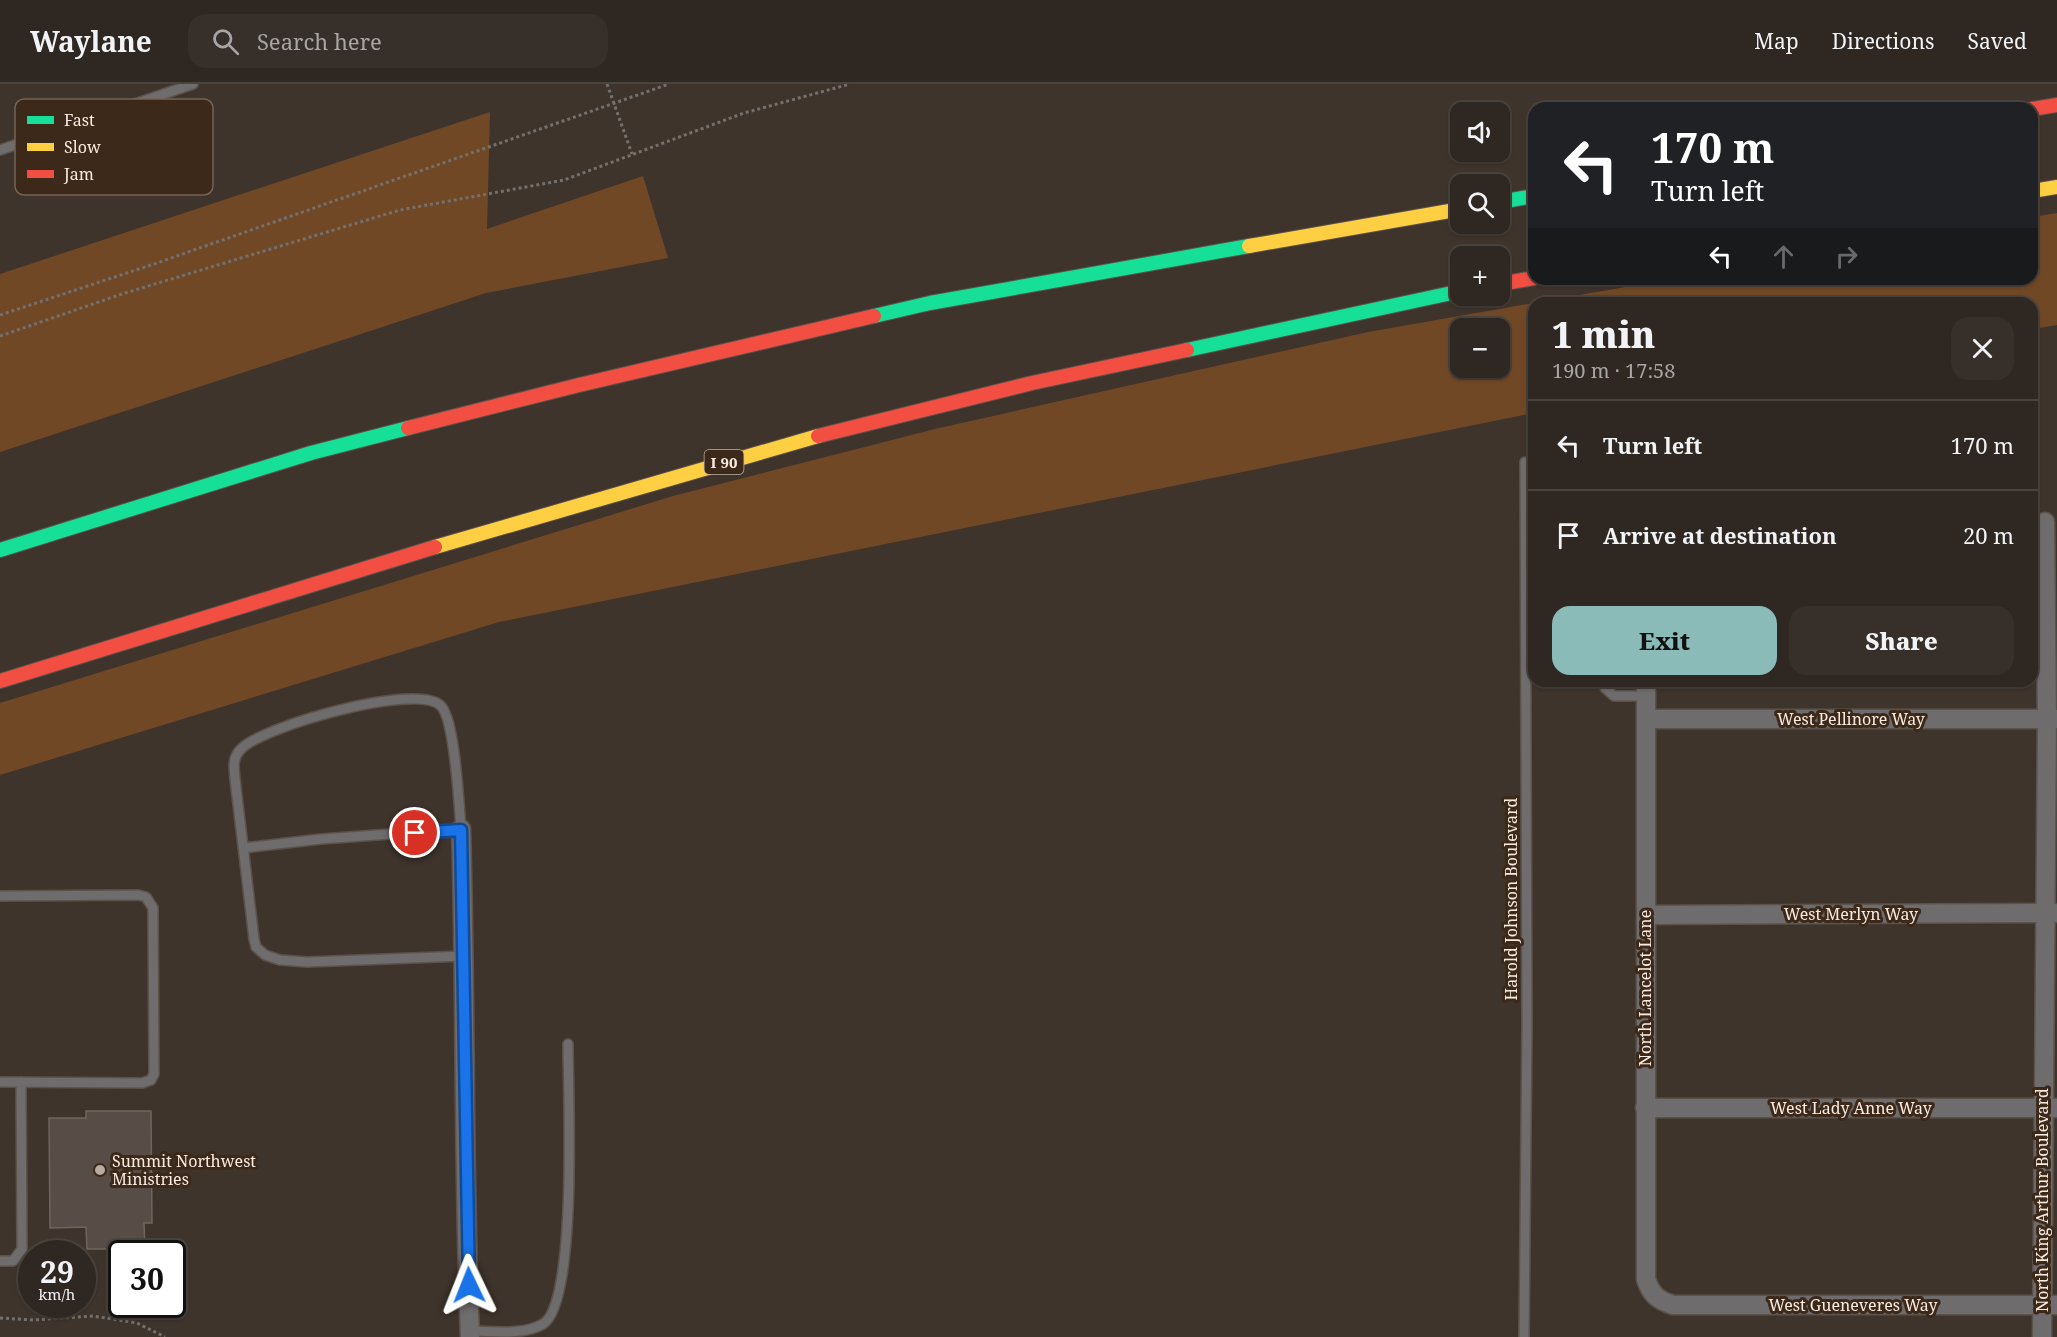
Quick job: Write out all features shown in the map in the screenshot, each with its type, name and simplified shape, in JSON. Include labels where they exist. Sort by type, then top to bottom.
[{"type":"highway","points":[[2038,108],[2057,105]]},
{"type":"highway","points":[[2038,190],[2057,187]]},
{"type":"highway","points":[[1510,200],[1528,197]]},
{"type":"highway","points":[[0,550],[311,453],[579,385],[895,311],[1450,211]]},
{"type":"highway","points":[[1510,282],[1528,279]]},
{"type":"highway","name":"I 90","points":[[0,681],[463,538],[705,467],[867,423],[1032,382],[1450,293]]},
{"type":"street","name":"North King Arthur Boulevard","points":[[2042,1337],[2050,1305],[2052,719],[2045,522]]},
{"type":"street","name":"North Lancelot Lane","points":[[1646,688],[1646,1279],[1652,1294]]},
{"type":"street","name":"West Pellinore Way","points":[[1646,719],[2052,719]]},
{"type":"street","points":[[461,830],[465,956],[465,1170],[470,1334]]},
{"type":"street","name":"West Merlyn Way","points":[[1646,915],[2051,913]]},
{"type":"street","name":"West Lady Anne Way","points":[[1645,1108],[2050,1108]]},
{"type":"street","name":"West Gueneveres Way","points":[[1652,1294],[1661,1301],[1673,1305],[2050,1305]]},
{"type":"lane","points":[[149,99],[193,84]]},
{"type":"lane","points":[[0,150],[15,145]]},
{"type":"lane","name":"Harold Johnson Boulevard","points":[[1524,462],[1527,1026],[1524,1337]]},
{"type":"lane","points":[[1605,687],[1614,696],[1646,688]]},
{"type":"lane","points":[[243,848],[321,839],[461,830],[450,723],[441,705],[427,698],[379,700],[267,732],[240,750],[234,760],[243,848],[254,939],[256,947],[265,956],[280,960],[307,962],[465,956]]},
{"type":"lane","points":[[0,896],[138,895],[146,897],[153,909],[154,1074],[151,1080],[141,1083],[0,1082]]},
{"type":"lane","points":[[470,1334],[528,1330],[544,1323],[558,1303],[568,1226],[568,1044]]},
{"type":"lane","points":[[0,1261],[13,1261],[22,1249],[21,1082]]},
{"type":"path","points":[[607,84],[632,154]]},
{"type":"path","points":[[0,315],[151,265],[669,84]]},
{"type":"path","points":[[0,336],[125,293],[390,213],[437,202],[564,180],[744,113],[850,84]]},
{"type":"path","points":[[0,1317],[34,1320],[93,1316],[137,1323],[165,1337]]},
{"type":"shaded area","points":[[490,112],[487,229],[643,176],[668,258],[486,293],[0,452],[0,274]]},
{"type":"shaded area","points":[[2057,213],[2057,325],[2038,328],[2038,297],[1568,297],[1637,285],[2038,285],[2038,216]]},
{"type":"shaded area","points":[[1528,304],[1528,414],[499,622],[0,775],[0,703],[673,496],[935,429],[1368,332]]},
{"type":"building","name":"Summit Northwest Ministries","points":[[86,1111],[151,1111],[152,1223],[144,1223],[145,1240],[108,1240],[108,1249],[96,1249],[96,1240],[87,1240],[86,1227],[50,1228],[49,1118],[86,1118]]},
{"type":"traffic: fast","points":[[1510,200],[1528,197]]},
{"type":"traffic: fast","points":[[874,316],[930,303],[1249,246]]},
{"type":"traffic: fast","points":[[1187,350],[1450,293]]},
{"type":"traffic: fast","points":[[0,550],[311,453],[408,428]]},
{"type":"traffic: slow","points":[[2038,190],[2057,187]]},
{"type":"traffic: slow","points":[[1249,246],[1450,211]]},
{"type":"traffic: slow","points":[[435,547],[818,436]]},
{"type":"traffic: jam","points":[[2038,108],[2057,105]]},
{"type":"traffic: jam","points":[[1510,282],[1528,279]]},
{"type":"traffic: jam","points":[[408,428],[579,385],[874,316]]},
{"type":"traffic: jam","points":[[818,436],[1032,383],[1187,350]]},
{"type":"traffic: jam","points":[[0,681],[435,547]]},
{"type":"place","name":"Summit Northwest Ministries","points":[[100,1170]]},
{"type":"route","points":[[415,833],[461,830],[466,1018],[465,1170],[469,1285]]}]
